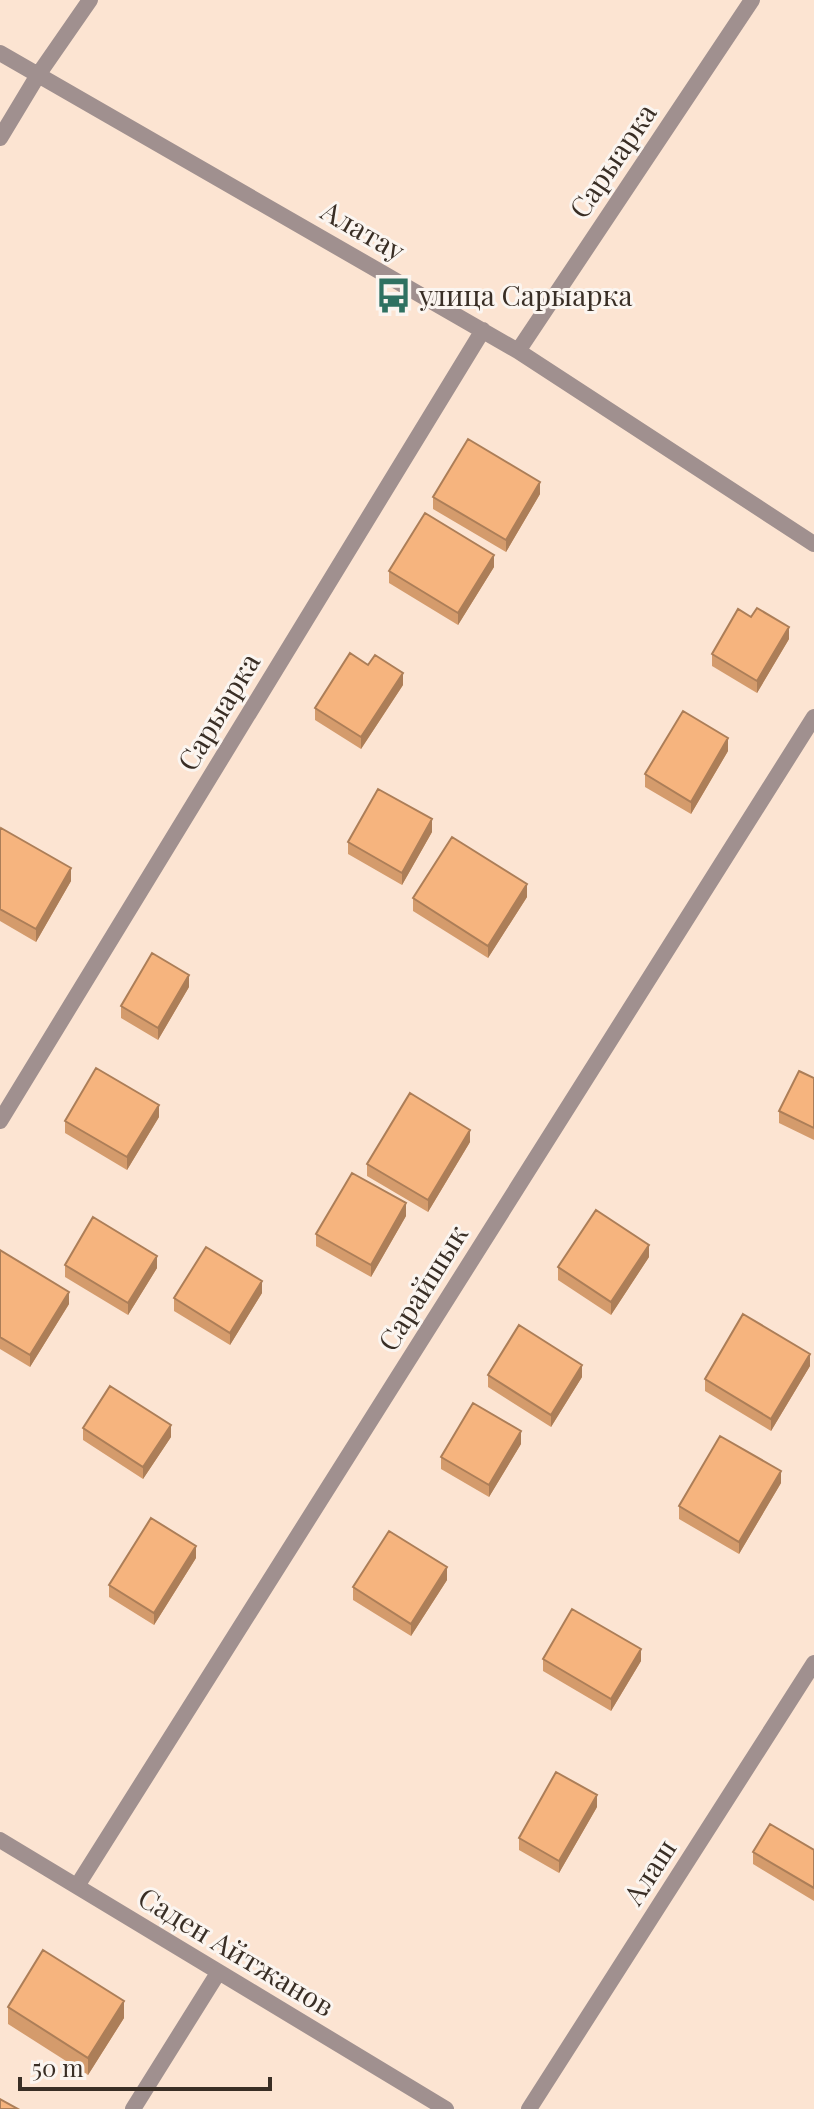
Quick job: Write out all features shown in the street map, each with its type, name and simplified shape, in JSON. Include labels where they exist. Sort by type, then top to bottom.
[{"type":"street","points":[[0,138],[38,75],[90,0]]},
{"type":"street","name":"Сарыарка","points":[[518,351],[752,0]]},
{"type":"street","name":"Алатау","points":[[0,53],[518,351],[814,544]]},
{"type":"street","name":"Сарыарка","points":[[0,1121],[483,330]]},
{"type":"street","name":"Сарайшык","points":[[77,1886],[814,717]]},
{"type":"street","name":"Алаш","points":[[529,2109],[814,1663]]},
{"type":"street","name":"Саден Айтжанов","points":[[0,1840],[446,2109]]},
{"type":"street","points":[[133,2109],[218,1973]]},
{"type":"building","points":[[468,439],[540,482],[506,540],[433,497]]},
{"type":"building","points":[[425,513],[494,555],[458,613],[389,571]]},
{"type":"building","points":[[757,608],[789,627],[757,681],[712,654],[738,609],[751,617]]},
{"type":"building","points":[[350,653],[368,665],[375,655],[403,673],[361,737],[315,708]]},
{"type":"building","points":[[683,711],[728,738],[691,802],[645,774]]},
{"type":"building","points":[[378,789],[432,819],[402,873],[348,842]]},
{"type":"building","points":[[1,828],[71,868],[36,929],[0,909]]},
{"type":"building","points":[[452,837],[527,884],[488,946],[413,898]]},
{"type":"building","points":[[152,953],[189,975],[158,1028],[121,1006]]},
{"type":"building","points":[[96,1068],[159,1105],[127,1157],[65,1121]]},
{"type":"building","points":[[799,1071],[814,1078],[814,1128],[779,1111]]},
{"type":"building","points":[[410,1093],[470,1130],[428,1200],[367,1164]]},
{"type":"building","points":[[352,1173],[406,1203],[371,1265],[316,1234]]},
{"type":"building","points":[[596,1210],[649,1245],[611,1302],[558,1267]]},
{"type":"building","points":[[93,1217],[157,1256],[128,1303],[65,1265]]},
{"type":"building","points":[[206,1247],[262,1281],[230,1333],[174,1298]]},
{"type":"building","points":[[0,1250],[69,1292],[30,1355],[0,1337]]},
{"type":"building","points":[[743,1314],[810,1354],[771,1419],[705,1379]]},
{"type":"building","points":[[519,1325],[582,1365],[551,1415],[488,1375]]},
{"type":"building","points":[[110,1386],[171,1425],[143,1467],[83,1428]]},
{"type":"building","points":[[473,1403],[521,1431],[489,1485],[441,1457]]},
{"type":"building","points":[[720,1436],[781,1471],[739,1542],[679,1506]]},
{"type":"building","points":[[151,1518],[196,1546],[154,1613],[109,1585]]},
{"type":"building","points":[[389,1531],[447,1567],[411,1624],[353,1587]]},
{"type":"building","points":[[572,1609],[641,1649],[611,1699],[543,1659]]},
{"type":"building","points":[[556,1772],[597,1795],[559,1861],[519,1838]]},
{"type":"building","points":[[770,1824],[814,1850],[814,1888],[753,1852]]},
{"type":"building","points":[[43,1950],[124,2001],[88,2058],[8,2007]]},
{"type":"building","points":[[0,2099],[18,2109],[0,2109]]},
{"type":"place","name":"улица Сарыарка","points":[[393,296]]}]
